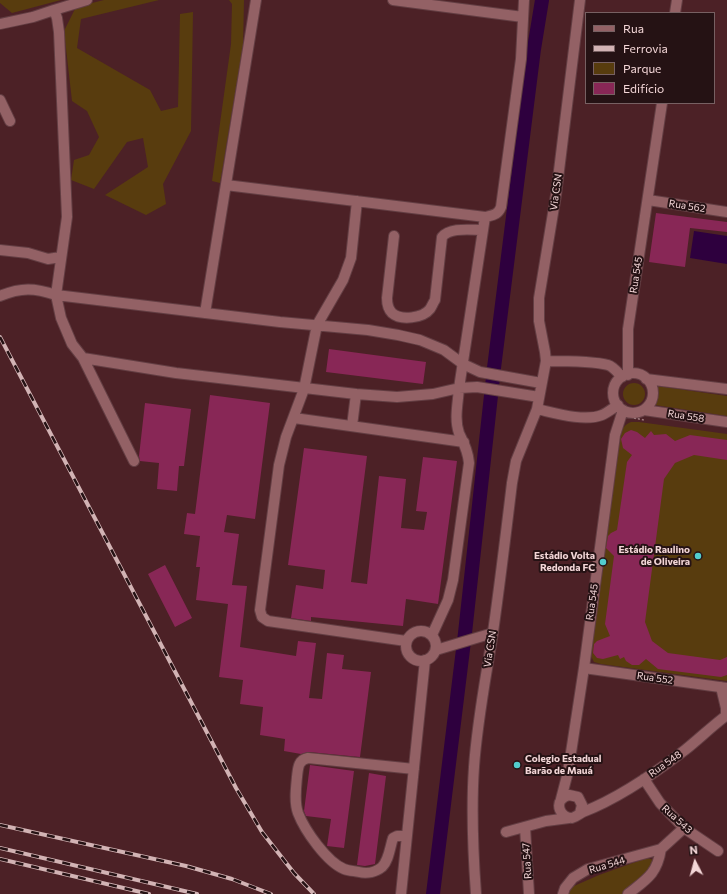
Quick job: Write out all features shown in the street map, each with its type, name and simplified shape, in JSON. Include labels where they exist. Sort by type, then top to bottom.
[{"type":"street","points":[[0,24],[33,17],[87,0]]},
{"type":"street","points":[[205,313],[256,0]]},
{"type":"street","points":[[393,0],[523,17]]},
{"type":"street","points":[[226,185],[485,217],[499,212],[521,59],[524,0]]},
{"type":"street","name":"Via CSN","points":[[476,894],[472,794],[488,635],[516,461],[537,409],[546,361],[539,321],[539,298],[556,195],[580,0]]},
{"type":"street","points":[[676,12],[677,0]]},
{"type":"street","points":[[54,10],[59,32],[67,217],[56,295],[61,318],[72,344],[83,358],[134,461]]},
{"type":"street","points":[[0,100],[10,121]]},
{"type":"street","name":"Rua 545","points":[[625,376],[628,329],[662,104]]},
{"type":"street","name":"Rua 562","points":[[648,200],[727,212]]},
{"type":"street","points":[[357,201],[351,258],[343,280],[317,325],[304,389],[286,437],[279,465],[260,610],[262,617],[268,621],[406,641]]},
{"type":"street","points":[[432,635],[448,600],[453,580],[469,463],[468,452],[459,433],[457,416],[459,388],[485,217]]},
{"type":"street","points":[[394,236],[387,298],[388,306],[391,313],[398,316],[410,317],[423,314],[430,309],[435,300],[442,237],[446,233],[452,231],[482,230]]},
{"type":"street","points":[[0,250],[28,253],[48,259],[61,257]]},
{"type":"street","points":[[0,296],[21,289],[40,289],[56,295],[280,322],[398,334],[420,340],[444,350],[463,364],[480,372],[541,384]]},
{"type":"street","points":[[83,358],[176,373],[356,394],[397,397],[433,394],[459,388],[477,387],[539,398]]},
{"type":"street","points":[[546,361],[609,366],[625,376]]},
{"type":"street","points":[[634,374],[641,375],[646,379],[653,389],[653,395],[652,400],[644,410],[634,413],[620,408],[615,400],[615,387],[625,376],[634,374]]},
{"type":"street","points":[[646,379],[727,389]]},
{"type":"street","points":[[352,426],[356,394]]},
{"type":"street","points":[[537,409],[589,418],[620,408]]},
{"type":"street","name":"Rua 545","points":[[560,803],[568,772],[584,668],[615,435],[620,408]]},
{"type":"street","name":"Rua 558","points":[[644,410],[727,422]]},
{"type":"street","points":[[294,418],[464,442]]},
{"type":"street","points":[[436,650],[436,644],[432,635],[422,630],[412,633],[406,641],[406,647],[410,656],[419,661],[425,660],[436,650],[488,635]]},
{"type":"street","points":[[401,894],[425,660]]},
{"type":"street","name":"Rua 552","points":[[584,668],[724,687]]},
{"type":"street","name":"Rua 548","points":[[580,813],[600,806],[644,778],[685,750],[726,715],[724,687]]},
{"type":"street","points":[[407,836],[397,836],[393,838],[386,862],[373,872],[363,873],[344,869],[328,857],[305,827],[297,812],[295,791],[300,762],[303,759],[308,758],[414,769]]},
{"type":"street","name":"Rua 545","points":[[568,772],[569,781],[577,798]]},
{"type":"street","name":"Rua 543","points":[[644,778],[660,803],[684,828],[718,851]]},
{"type":"street","points":[[546,822],[554,815],[565,796],[577,798],[600,806]]},
{"type":"street","points":[[506,832],[576,816],[580,813],[582,805],[577,798]]},
{"type":"street","points":[[560,803],[563,815],[569,818]]},
{"type":"street","name":"Rua 547","points":[[525,827],[529,894]]},
{"type":"street","name":"Rua 544","points":[[563,894],[572,878],[588,870],[661,849],[684,828]]},
{"type":"street","points":[[628,894],[648,878],[655,870],[659,862],[661,849]]},
{"type":"green space","points":[[0,0],[61,0],[12,13],[0,3]]},
{"type":"green space","points":[[104,0],[159,0],[81,19],[77,48],[150,90],[161,111],[178,107],[180,14],[193,12],[191,131],[163,184],[166,204],[146,215],[105,195],[148,167],[143,138],[127,142],[94,189],[71,180],[74,160],[89,155],[99,137],[87,111],[72,101],[64,31],[76,7]]},
{"type":"green space","points":[[229,0],[244,0],[243,46],[220,183],[212,181],[231,44],[232,4]]},
{"type":"green space","points":[[630,383],[638,383],[645,390],[645,398],[638,405],[630,405],[623,398],[623,390]]},
{"type":"green space","points":[[657,386],[727,396],[727,416],[655,405],[658,394]]},
{"type":"green space","points":[[631,422],[727,434],[727,681],[601,664],[594,662],[590,654],[620,437],[622,430],[628,423]]},
{"type":"green space","points":[[647,858],[654,860],[653,861],[657,863],[627,894],[565,894],[565,890],[599,875]]},
{"type":"shaded area","points":[[694,231],[727,236],[727,264],[690,258]]},
{"type":"building","points":[[656,213],[727,222],[727,232],[690,228],[685,267],[649,262]]},
{"type":"building","points":[[329,349],[426,362],[423,384],[326,372]]},
{"type":"building","points":[[210,395],[270,403],[255,519],[227,515],[224,532],[239,534],[232,585],[247,586],[240,647],[296,656],[298,641],[316,643],[309,698],[322,699],[327,653],[344,655],[342,669],[371,672],[360,757],[309,752],[301,754],[284,751],[285,739],[260,735],[263,707],[240,704],[243,680],[219,677],[228,604],[196,600],[200,567],[196,567],[200,536],[184,534],[187,513],[195,514]]},
{"type":"building","points":[[145,403],[191,409],[184,466],[179,466],[177,491],[157,489],[159,463],[140,461],[139,456]]},
{"type":"building","points":[[631,430],[637,432],[645,438],[651,431],[654,435],[666,434],[675,441],[690,435],[727,440],[727,460],[694,455],[675,463],[664,479],[645,622],[652,641],[668,653],[720,660],[727,657],[727,675],[721,677],[658,669],[646,659],[639,665],[632,665],[626,661],[624,657],[620,659],[618,655],[603,659],[597,658],[593,653],[594,644],[597,641],[610,636],[605,624],[614,556],[606,548],[608,536],[617,530],[627,462],[632,455],[623,448],[621,439],[625,433]]},
{"type":"building","points":[[304,448],[367,456],[351,582],[367,584],[379,476],[406,479],[401,528],[424,530],[427,512],[416,511],[423,457],[457,461],[438,604],[406,599],[403,626],[311,617],[311,621],[291,618],[296,585],[323,589],[325,570],[288,565]]},
{"type":"building","points":[[165,565],[192,618],[175,627],[148,574]]},
{"type":"building","points":[[310,765],[354,771],[344,848],[327,846],[331,819],[306,816],[304,811]]},
{"type":"building","points":[[369,773],[386,776],[375,864],[365,866],[357,865]]},
{"type":"waterway","points":[[433,894],[465,633],[494,368],[534,49],[542,0]]},
{"type":"railway","points":[[0,337],[236,788],[262,832],[294,873],[314,894]]},
{"type":"railway","points":[[0,825],[186,866],[232,879],[271,894]]},
{"type":"railway","points":[[0,848],[197,894]]},
{"type":"railway","points":[[0,859],[149,894]]},
{"type":"place","name":"Estádio Raulino de Oliveira","points":[[698,556]]},
{"type":"place","name":"Estádio Volta Redonda FC","points":[[603,562]]},
{"type":"place","name":"Colegio Estadual Barão de Mauá","points":[[517,765]]}]
